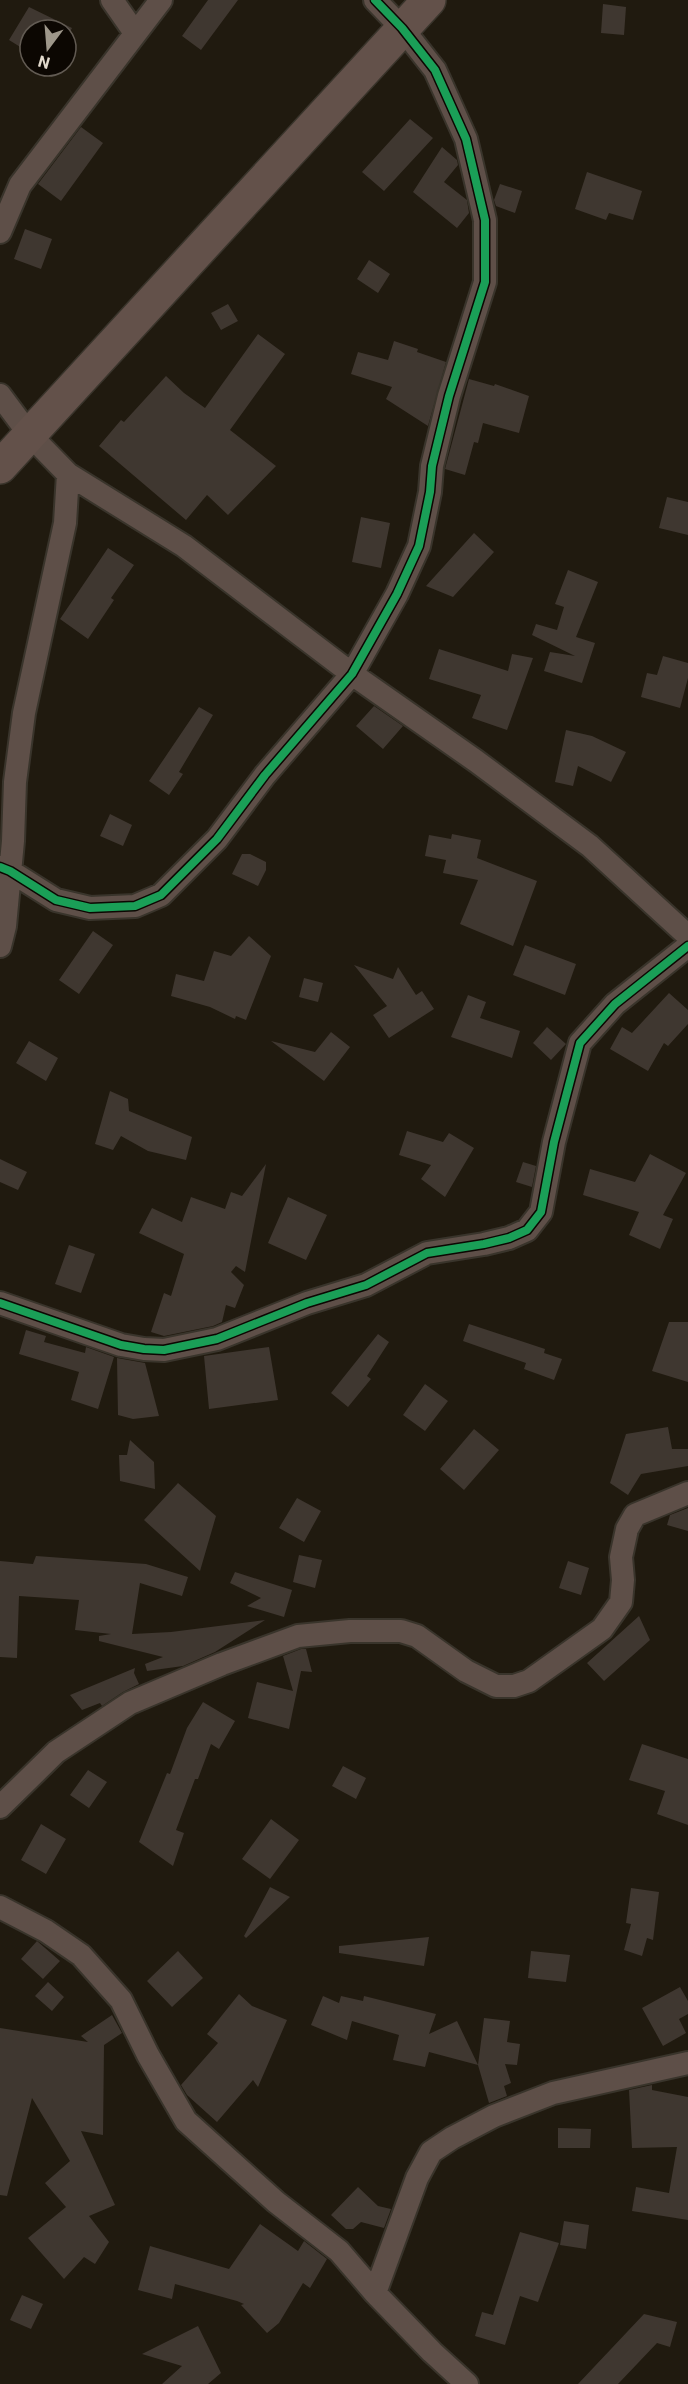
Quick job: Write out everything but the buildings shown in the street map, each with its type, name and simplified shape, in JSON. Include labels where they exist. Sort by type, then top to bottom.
[{"type":"main road","points":[[0,467],[429,0]]},
{"type":"street","points":[[112,0],[135,33]]},
{"type":"street","points":[[0,232],[20,185],[161,0]]},
{"type":"street","points":[[5,869],[56,900],[90,908],[135,906],[161,895],[217,839],[265,775],[352,674],[397,594],[419,546],[430,492],[432,466],[449,396],[485,282],[485,220],[466,139],[435,70],[402,28],[375,0]]},
{"type":"street","points":[[0,396],[29,434],[68,474],[184,546],[352,674],[476,761],[590,846],[688,936]]},
{"type":"street","points":[[0,946],[5,926],[5,869],[24,713],[65,523],[68,474]]},
{"type":"street","points":[[0,1303],[121,1345],[164,1350],[217,1339],[307,1303],[366,1285],[427,1253],[484,1244],[509,1238],[527,1230],[541,1212],[554,1142],[580,1043],[615,1004],[688,946]]},
{"type":"street","points":[[0,1807],[56,1752],[130,1703],[222,1664],[298,1636],[350,1632],[401,1632],[417,1636],[466,1671],[496,1686],[514,1686],[529,1681],[602,1629],[621,1602],[623,1580],[621,1557],[627,1529],[635,1515],[688,1492]]},
{"type":"street","points":[[0,1907],[46,1931],[81,1955],[121,2000],[148,2055],[186,2121],[276,2202],[339,2251],[375,2293],[467,2384]]},
{"type":"street","points":[[375,2293],[417,2178],[431,2152],[452,2138],[495,2116],[553,2093],[688,2063]]},
{"type":"cycle path","points":[[0,867],[56,900],[90,908],[135,906],[161,895],[217,839],[265,775],[352,674],[397,594],[419,546],[430,492],[432,466],[449,396],[485,282],[485,220],[466,139],[435,70],[402,28],[375,0]]},
{"type":"cycle path","points":[[0,1303],[121,1345],[164,1350],[217,1339],[307,1303],[366,1285],[427,1253],[484,1244],[509,1238],[527,1230],[541,1212],[554,1142],[580,1043],[615,1004],[688,946]]}]
